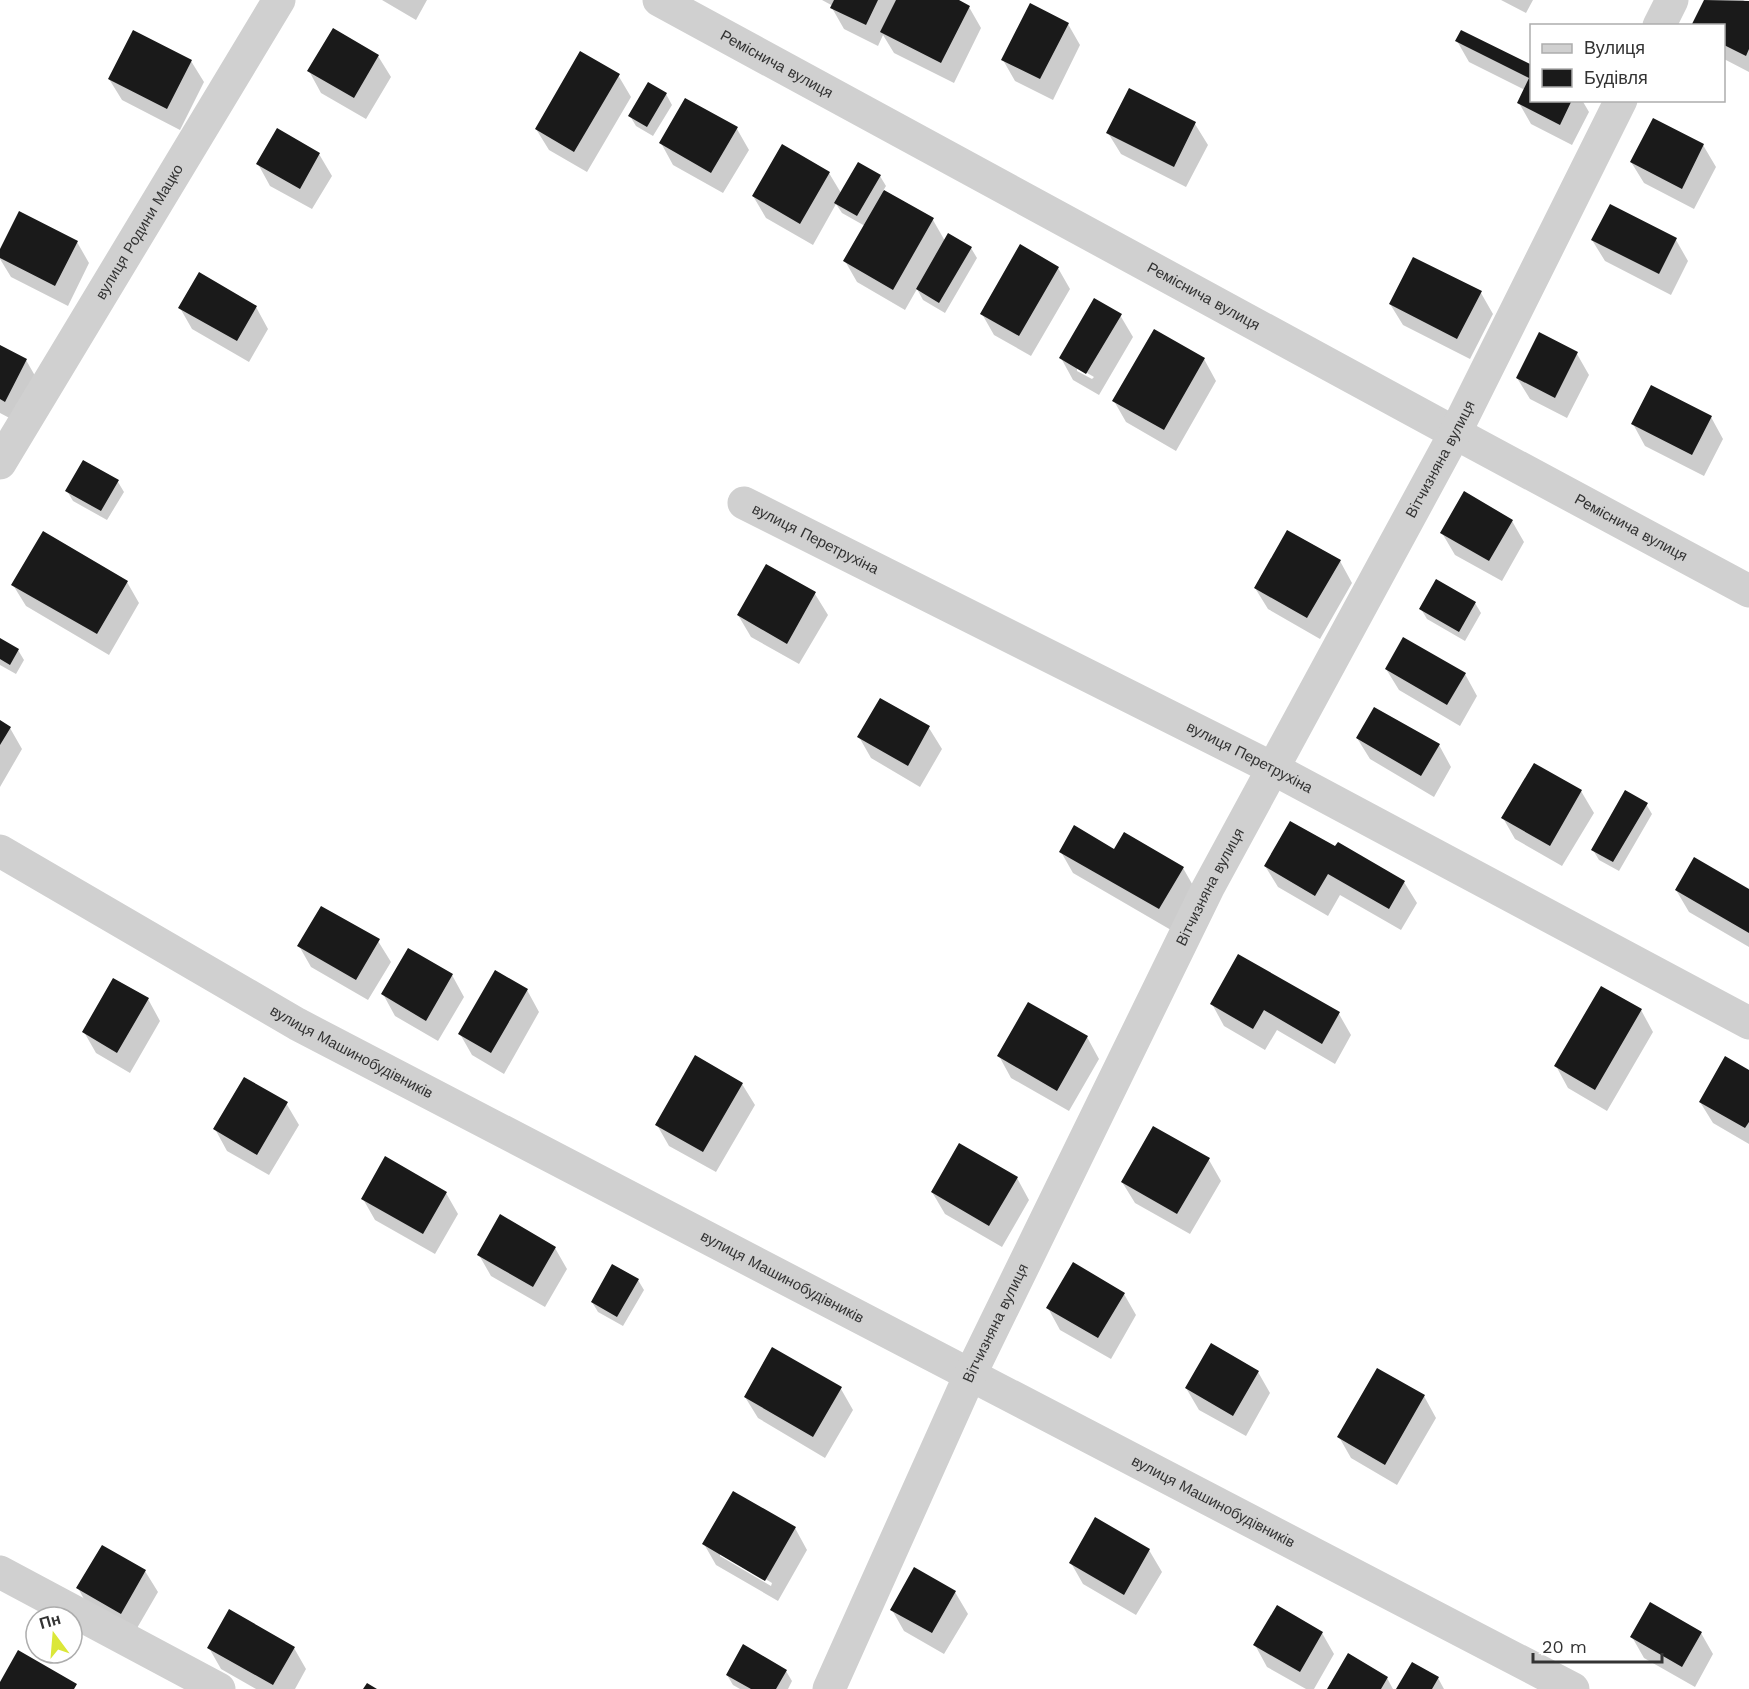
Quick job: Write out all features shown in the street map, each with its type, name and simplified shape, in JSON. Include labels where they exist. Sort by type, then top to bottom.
[{"type":"street","name":"вулиця Родини Мацко","points":[[0,463],[279,0]]},
{"type":"street","name":"Реміснича вулиця","points":[[658,0],[1749,591]]},
{"type":"street","points":[[1660,24],[1672,0]]},
{"type":"street","name":"Вітчизняна вулиця","points":[[829,1689],[970,1375],[1208,888],[1455,433],[1621,102]]},
{"type":"street","name":"вулиця Перетрухіна","points":[[744,503],[1272,768],[1749,1023]]},
{"type":"street","name":"вулиця Машинобудівників","points":[[0,851],[297,1024],[1573,1689]]},
{"type":"street","points":[[0,1572],[219,1689]]},
{"type":"building","points":[[834,0],[878,0],[866,25],[830,8]]},
{"type":"building","points":[[896,0],[959,0],[970,6],[941,63],[880,32]]},
{"type":"building","points":[[1704,0],[1749,1],[1749,49],[1746,56],[1725,46],[1725,24],[1692,24]]},
{"type":"building","points":[[1030,3],[1069,23],[1040,79],[1001,60]]},
{"type":"building","points":[[333,28],[379,55],[354,98],[307,71]]},
{"type":"building","points":[[133,30],[192,60],[167,109],[108,79]]},
{"type":"building","points":[[1461,30],[1530,64],[1530,102],[1571,102],[1560,125],[1517,103],[1529,78],[1455,41]]},
{"type":"building","points":[[580,51],[620,74],[574,152],[535,129]]},
{"type":"building","points":[[648,82],[667,93],[647,127],[628,116]]},
{"type":"building","points":[[1129,88],[1196,122],[1174,167],[1106,133]]},
{"type":"building","points":[[685,98],[738,127],[711,173],[659,143]]},
{"type":"building","points":[[1653,118],[1704,144],[1682,189],[1630,162]]},
{"type":"building","points":[[277,128],[320,153],[300,189],[256,164]]},
{"type":"building","points":[[782,144],[830,172],[800,224],[752,196]]},
{"type":"building","points":[[858,162],[881,175],[857,216],[834,203]]},
{"type":"building","points":[[884,190],[934,218],[893,290],[843,261]]},
{"type":"building","points":[[1610,204],[1677,238],[1659,274],[1591,240]]},
{"type":"building","points":[[19,211],[78,241],[55,286],[0,258],[0,249]]},
{"type":"building","points":[[948,233],[972,247],[939,303],[916,289]]},
{"type":"building","points":[[1020,244],[1059,267],[1019,336],[980,314]]},
{"type":"building","points":[[1413,257],[1482,291],[1457,339],[1389,304]]},
{"type":"building","points":[[199,272],[257,306],[237,341],[178,308]]},
{"type":"building","points":[[1094,298],[1122,314],[1086,374],[1059,358]]},
{"type":"building","points":[[1154,329],[1205,358],[1164,430],[1112,401]]},
{"type":"building","points":[[1539,332],[1578,352],[1555,398],[1516,378]]},
{"type":"building","points":[[0,345],[27,359],[5,402],[0,399]]},
{"type":"building","points":[[1651,385],[1712,416],[1692,455],[1631,424]]},
{"type":"building","points":[[83,460],[119,480],[101,511],[65,491]]},
{"type":"building","points":[[1464,491],[1513,520],[1489,561],[1440,533]]},
{"type":"building","points":[[1287,530],[1341,560],[1307,618],[1254,588]]},
{"type":"building","points":[[43,531],[128,581],[97,634],[11,585]]},
{"type":"building","points":[[766,564],[816,592],[787,644],[737,615]]},
{"type":"building","points":[[1436,579],[1476,602],[1459,632],[1419,609]]},
{"type":"building","points":[[1403,637],[1466,673],[1447,705],[1385,669]]},
{"type":"building","points":[[0,638],[19,649],[10,665],[0,659]]},
{"type":"building","points":[[880,698],[930,726],[908,766],[857,737]]},
{"type":"building","points":[[1374,707],[1440,744],[1421,776],[1356,738]]},
{"type":"building","points":[[0,720],[11,727],[0,745]]},
{"type":"building","points":[[1534,763],[1582,790],[1550,846],[1501,818]]},
{"type":"building","points":[[1625,790],[1648,803],[1613,862],[1591,850]]},
{"type":"building","points":[[1290,821],[1335,846],[1338,842],[1405,881],[1389,909],[1328,874],[1315,896],[1264,866]]},
{"type":"building","points":[[1074,825],[1114,849],[1124,832],[1184,867],[1159,909],[1059,852]]},
{"type":"building","points":[[1694,857],[1749,889],[1749,933],[1675,890]]},
{"type":"building","points":[[321,906],[380,939],[356,980],[297,946]]},
{"type":"building","points":[[408,948],[453,974],[426,1021],[381,994]]},
{"type":"building","points":[[1238,954],[1340,1012],[1322,1044],[1264,1010],[1253,1029],[1210,1004]]},
{"type":"building","points":[[495,970],[528,989],[491,1053],[458,1034]]},
{"type":"building","points":[[113,978],[149,998],[117,1053],[82,1032]]},
{"type":"building","points":[[1601,986],[1642,1009],[1595,1090],[1554,1066]]},
{"type":"building","points":[[1028,1002],[1088,1036],[1057,1091],[997,1056]]},
{"type":"building","points":[[695,1055],[743,1083],[703,1152],[655,1125]]},
{"type":"building","points":[[1725,1056],[1749,1070],[1749,1122],[1745,1128],[1699,1102]]},
{"type":"building","points":[[244,1077],[288,1102],[257,1155],[213,1129]]},
{"type":"building","points":[[1153,1126],[1210,1158],[1177,1214],[1121,1182]]},
{"type":"building","points":[[959,1143],[1018,1177],[989,1226],[931,1192]]},
{"type":"building","points":[[385,1156],[447,1192],[423,1234],[361,1199]]},
{"type":"building","points":[[500,1214],[556,1247],[533,1287],[477,1255]]},
{"type":"building","points":[[1073,1262],[1125,1293],[1098,1338],[1046,1308]]},
{"type":"building","points":[[612,1264],[639,1279],[617,1317],[591,1302]]},
{"type":"building","points":[[1211,1343],[1259,1371],[1233,1416],[1185,1388]]},
{"type":"building","points":[[772,1347],[842,1387],[813,1437],[744,1397]]},
{"type":"building","points":[[1377,1368],[1425,1395],[1385,1465],[1337,1437]]},
{"type":"building","points":[[733,1491],[796,1527],[765,1581],[702,1544]]},
{"type":"building","points":[[1095,1517],[1150,1549],[1124,1595],[1069,1563]]},
{"type":"building","points":[[102,1545],[146,1570],[121,1614],[76,1588]]},
{"type":"building","points":[[914,1567],[956,1591],[932,1633],[890,1610]]},
{"type":"building","points":[[1650,1602],[1702,1632],[1682,1667],[1630,1637]]},
{"type":"building","points":[[1277,1605],[1323,1632],[1300,1672],[1253,1645]]},
{"type":"building","points":[[229,1609],[295,1647],[273,1685],[207,1648]]},
{"type":"building","points":[[743,1644],[787,1670],[776,1689],[751,1689],[726,1675]]},
{"type":"building","points":[[18,1650],[24,1653],[24,1665],[44,1665],[77,1684],[74,1689],[0,1689],[0,1682]]},
{"type":"building","points":[[1348,1653],[1388,1677],[1381,1689],[1327,1689]]},
{"type":"building","points":[[1412,1662],[1439,1677],[1432,1689],[1396,1689]]},
{"type":"building","points":[[367,1683],[377,1689],[363,1689]]}]
